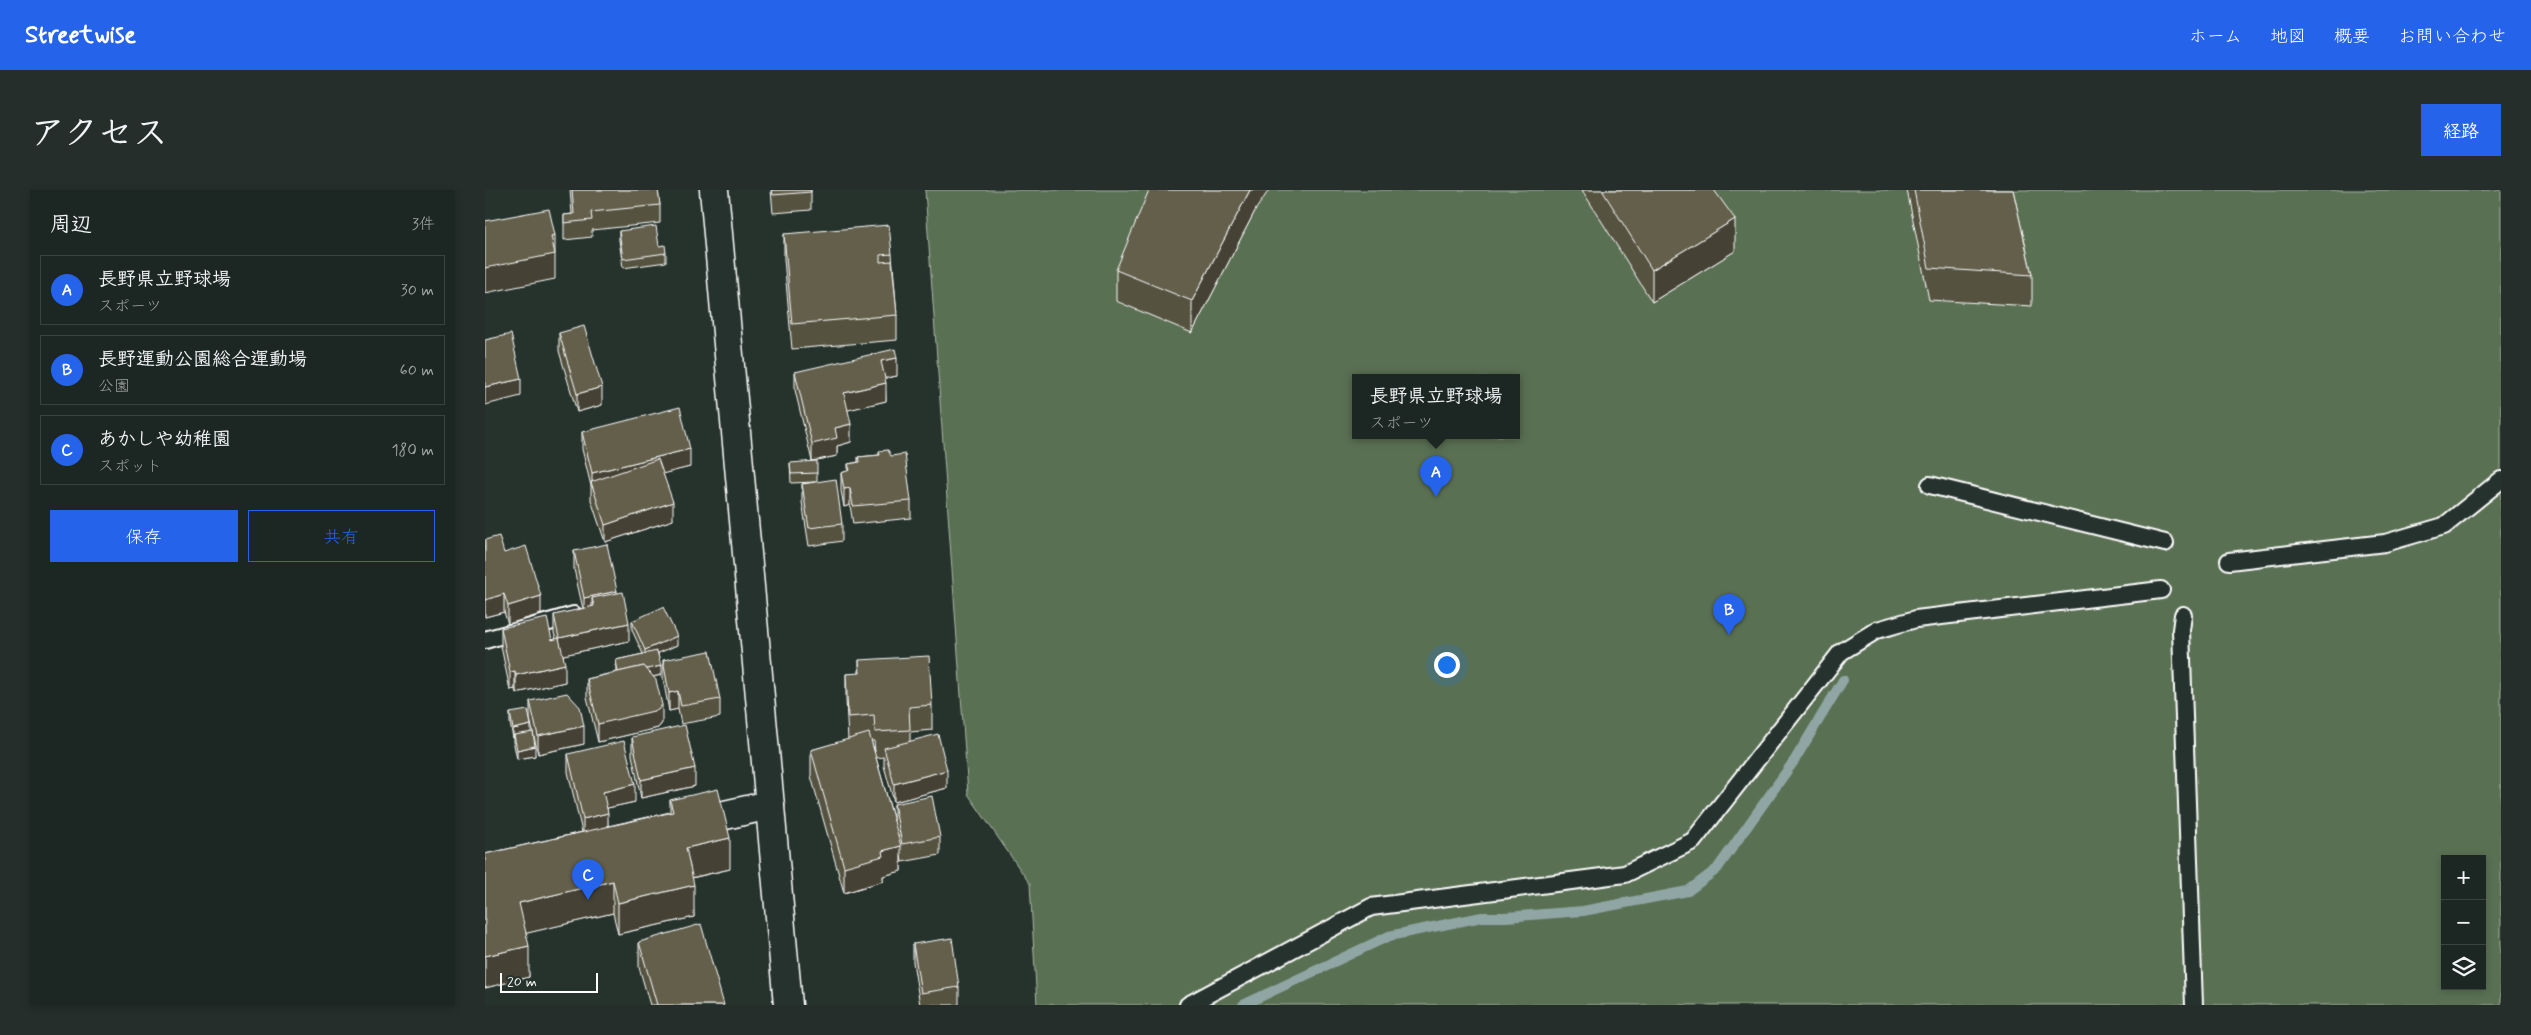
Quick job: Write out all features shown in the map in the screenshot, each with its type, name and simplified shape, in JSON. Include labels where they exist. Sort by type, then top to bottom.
[{"type":"street","points":[[714,190],[788,1005]]},
{"type":"street","points":[[666,828],[770,805]]},
{"type":"lane","points":[[2229,560],[2385,543],[2444,526],[2501,480]]},
{"type":"lane","points":[[1930,485],[2165,543]]},
{"type":"lane","points":[[1188,1005],[1371,907],[1625,874],[1693,840],[1841,652],[1877,630],[1915,620],[2161,590]]},
{"type":"lane","points":[[485,640],[577,614]]},
{"type":"lane","points":[[2183,615],[2181,630],[2194,1005]]},
{"type":"green space","points":[[925,190],[2501,190],[2501,1005],[1037,1005],[1030,884],[968,794]]},
{"type":"building","points":[[572,190],[658,190],[660,205],[591,212],[592,220],[564,223],[564,215],[574,214]]},
{"type":"building","points":[[772,190],[811,190],[811,192],[773,195]]},
{"type":"building","points":[[1149,190],[1250,190],[1192,301],[1116,270]]},
{"type":"building","points":[[1602,190],[1714,190],[1735,219],[1652,270]]},
{"type":"building","points":[[1914,190],[2013,190],[2032,275],[1929,268]]},
{"type":"building","points":[[549,209],[555,235],[551,236],[555,254],[485,268],[485,221]]},
{"type":"building","points":[[889,225],[892,254],[880,255],[880,262],[892,261],[897,315],[792,324],[784,234]]},
{"type":"building","points":[[656,226],[659,246],[665,245],[666,253],[623,259],[619,231]]},
{"type":"building","points":[[584,326],[602,387],[577,394],[559,333]]},
{"type":"building","points":[[511,334],[521,379],[485,387],[485,340]]},
{"type":"building","points":[[895,349],[897,358],[881,361],[886,383],[844,393],[851,424],[835,428],[837,438],[812,444],[795,372]]},
{"type":"building","points":[[680,407],[690,449],[592,473],[582,432]]},
{"type":"building","points":[[888,450],[891,456],[905,454],[911,501],[853,506],[850,488],[844,489],[841,473],[850,470],[848,464],[860,462],[858,457],[880,455],[879,451]]},
{"type":"building","points":[[658,459],[673,502],[605,525],[591,482]]},
{"type":"building","points":[[817,461],[817,473],[791,474],[790,463]]},
{"type":"building","points":[[836,479],[842,524],[809,528],[802,484]]},
{"type":"building","points":[[499,536],[504,553],[526,546],[541,596],[508,606],[504,594],[485,600],[485,540]]},
{"type":"building","points":[[607,544],[617,591],[584,598],[574,551]]},
{"type":"building","points":[[623,592],[629,623],[559,638],[554,615],[594,606],[592,598]]},
{"type":"building","points":[[663,607],[677,636],[645,650],[632,621]]},
{"type":"building","points":[[547,618],[552,640],[559,638],[565,664],[516,675],[515,671],[510,672],[501,628]]},
{"type":"building","points":[[657,651],[661,666],[647,669],[644,666],[618,672],[616,660]]},
{"type":"building","points":[[710,651],[720,699],[681,706],[678,691],[669,693],[663,660]]},
{"type":"building","points":[[929,656],[932,705],[909,707],[910,730],[875,732],[874,715],[848,717],[846,674],[860,673],[859,660]]},
{"type":"building","points":[[644,666],[656,680],[662,705],[658,710],[598,724],[587,679]]},
{"type":"building","points":[[567,693],[580,707],[584,726],[538,736],[530,701]]},
{"type":"building","points":[[528,710],[531,725],[513,729],[510,713]]},
{"type":"building","points":[[685,725],[695,768],[641,780],[632,737]]},
{"type":"building","points":[[533,732],[535,746],[517,750],[514,735]]},
{"type":"building","points":[[869,733],[901,846],[882,851],[883,856],[844,867],[811,750]]},
{"type":"building","points":[[938,734],[947,770],[894,784],[884,748]]},
{"type":"building","points":[[624,741],[635,784],[603,792],[608,813],[583,819],[568,754]]},
{"type":"building","points":[[718,789],[730,838],[686,848],[694,885],[618,903],[613,881],[519,903],[529,946],[485,956],[485,854],[673,812],[670,800]]},
{"type":"building","points":[[932,796],[940,837],[902,844],[894,804]]},
{"type":"building","points":[[701,924],[724,1005],[657,1005],[639,942]]},
{"type":"building","points":[[952,938],[959,987],[921,993],[913,944]]},
{"type":"waterway","points":[[1243,1005],[1389,936],[1482,917],[1583,911],[1688,891],[1717,869],[1794,761],[1843,680]]},
{"type":"place","name":"長野県立野球場","points":[[1436,497]]},
{"type":"place","name":"長野運動公園総合運動場","points":[[1729,635]]},
{"type":"place","name":"あかしや幼稚園","points":[[588,900]]}]
